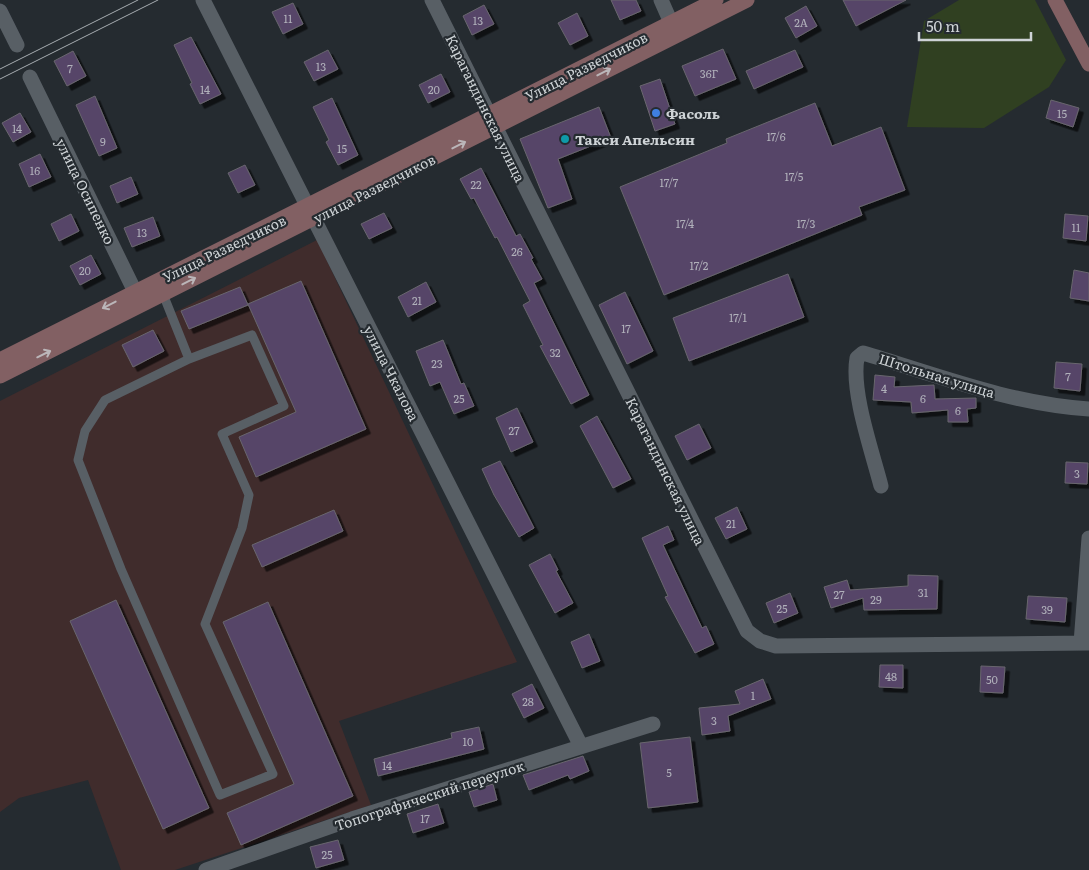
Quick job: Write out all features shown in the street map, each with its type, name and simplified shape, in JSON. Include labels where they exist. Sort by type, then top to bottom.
[{"type":"main road","points":[[673,29],[716,0]]},
{"type":"main road","name":"улица Разведчиков","points":[[0,376],[138,299],[162,294],[311,213],[673,29],[746,0]]},
{"type":"main road","points":[[1055,0],[1089,64]]},
{"type":"main road","name":"Улица Разведчиков","points":[[0,360],[138,299],[311,213]]},
{"type":"street","name":"улица Чкалова","points":[[202,0],[581,746]]},
{"type":"street","name":"Карагандинская улица","points":[[432,0],[747,631],[760,641],[776,646],[1085,643]]},
{"type":"street","points":[[661,0],[673,29]]},
{"type":"street","points":[[0,11],[17,44]]},
{"type":"street","name":"улица Осипенко","points":[[30,77],[138,299]]},
{"type":"street","name":"Штольная улица","points":[[881,486],[860,402],[855,367],[856,358],[863,353],[1022,400],[1089,409]]},
{"type":"street","points":[[1085,643],[1089,538]]},
{"type":"street","name":"Топографический переулок","points":[[206,870],[333,826],[653,724]]},
{"type":"lane","points":[[162,294],[189,359]]},
{"type":"lane","points":[[252,335],[284,406],[222,434],[249,494],[242,528],[205,624],[273,774],[220,795],[121,569],[78,460],[85,431],[105,400],[189,359],[252,335]]},
{"type":"shaded area","points":[[317,240],[517,662],[339,721],[371,805],[175,870],[121,870],[88,780],[19,798],[0,812],[0,401]]},
{"type":"green space","points":[[959,0],[1035,0],[1066,60],[1049,87],[984,128],[907,127],[924,21]]},
{"type":"building","points":[[611,0],[636,0],[641,11],[620,20]]},
{"type":"building","points":[[843,0],[906,0],[856,26]]},
{"type":"building","points":[[293,3],[303,24],[283,34],[272,12]]},
{"type":"building","points":[[484,5],[494,24],[472,35],[463,16]]},
{"type":"building","points":[[806,6],[817,26],[796,38],[785,18]]},
{"type":"building","points":[[577,13],[588,36],[570,45],[558,23]]},
{"type":"building","points":[[191,37],[221,94],[200,104],[174,45]]},
{"type":"building","points":[[723,49],[736,79],[695,96],[682,66]]},
{"type":"building","points":[[328,50],[338,69],[314,81],[304,62]]},
{"type":"building","points":[[795,50],[803,67],[754,89],[746,71]]},
{"type":"building","points":[[73,51],[86,76],[67,86],[54,61]]},
{"type":"building","points":[[441,74],[450,92],[428,103],[419,85]]},
{"type":"building","points":[[660,79],[675,124],[655,131],[640,86]]},
{"type":"building","points":[[95,96],[117,148],[99,156],[76,105]]},
{"type":"building","points":[[332,98],[358,155],[338,165],[326,142],[329,140],[313,107]]},
{"type":"building","points":[[1051,100],[1079,108],[1073,127],[1046,118]]},
{"type":"building","points":[[815,103],[832,146],[881,127],[905,190],[859,207],[862,215],[664,295],[620,187],[727,143],[726,139]]},
{"type":"building","name":"Такси Апельсин","points":[[599,107],[611,138],[558,159],[572,199],[548,208],[520,139]]},
{"type":"building","points":[[20,113],[31,132],[13,142],[2,123]]},
{"type":"building","points":[[40,154],[51,177],[29,187],[19,164]]},
{"type":"building","points":[[245,165],[255,185],[238,193],[228,173]]},
{"type":"building","points":[[481,168],[516,236],[520,234],[533,258],[531,259],[542,279],[534,283],[589,395],[571,404],[540,346],[543,345],[523,305],[530,301],[497,237],[495,238],[474,198],[471,199],[460,179]]},
{"type":"building","points":[[131,177],[138,194],[117,203],[110,186]]},
{"type":"building","points":[[384,213],[392,228],[369,239],[361,224]]},
{"type":"building","points":[[71,214],[79,231],[59,241],[51,224]]},
{"type":"building","points":[[1065,214],[1088,216],[1086,241],[1063,238]]},
{"type":"building","points":[[153,217],[160,236],[132,247],[124,228]]},
{"type":"building","points":[[91,255],[101,274],[80,285],[70,266]]},
{"type":"building","points":[[1074,270],[1089,273],[1089,301],[1070,298]]},
{"type":"building","points":[[788,274],[804,317],[689,361],[673,318]]},
{"type":"building","points":[[301,281],[366,429],[256,477],[239,437],[296,412],[248,304]]},
{"type":"building","points":[[426,282],[436,302],[408,317],[398,297]]},
{"type":"building","points":[[240,287],[248,305],[189,329],[181,311]]},
{"type":"building","points":[[625,292],[653,351],[627,364],[599,305]]},
{"type":"building","points":[[153,330],[164,351],[133,367],[122,345]]},
{"type":"building","points":[[443,340],[461,384],[464,383],[474,406],[454,414],[440,382],[430,386],[416,351]]},
{"type":"building","points":[[1056,362],[1082,364],[1080,391],[1054,388]]},
{"type":"building","points":[[875,375],[895,377],[894,387],[934,385],[935,399],[976,398],[976,408],[967,409],[968,422],[948,422],[948,410],[912,413],[911,402],[873,400]]},
{"type":"building","points":[[517,408],[533,442],[511,452],[496,418]]},
{"type":"building","points":[[597,416],[631,479],[613,488],[580,426]]},
{"type":"building","points":[[699,424],[711,448],[687,460],[675,436]]},
{"type":"building","points":[[500,461],[534,528],[519,537],[494,495],[482,469]]},
{"type":"building","points":[[1066,462],[1088,463],[1087,484],[1065,483]]},
{"type":"building","points":[[737,507],[747,529],[726,539],[715,518]]},
{"type":"building","points":[[334,510],[343,531],[262,567],[252,545]]},
{"type":"building","points":[[668,526],[674,540],[663,545],[702,628],[706,626],[714,644],[695,653],[665,597],[668,596],[642,538]]},
{"type":"building","points":[[550,554],[558,570],[556,571],[573,603],[555,613],[529,565]]},
{"type":"building","points":[[908,575],[938,576],[937,609],[864,610],[863,598],[831,608],[824,587],[847,580],[850,590],[908,586]]},
{"type":"building","points":[[790,593],[798,613],[774,623],[766,603]]},
{"type":"building","points":[[1028,596],[1067,598],[1065,622],[1026,619]]},
{"type":"building","points":[[116,600],[209,808],[163,829],[70,621]]},
{"type":"building","points":[[268,602],[353,796],[241,845],[227,813],[294,784],[223,622]]},
{"type":"building","points":[[589,634],[600,661],[582,668],[571,642]]},
{"type":"building","points":[[880,665],[903,665],[903,688],[879,687]]},
{"type":"building","points":[[981,666],[1005,667],[1003,693],[980,692]]},
{"type":"building","points":[[763,679],[771,699],[728,716],[730,731],[702,735],[699,708],[740,704],[735,691]]},
{"type":"building","points":[[532,684],[544,708],[524,718],[512,694]]},
{"type":"building","points":[[479,727],[484,749],[378,776],[374,759],[452,738],[451,733]]},
{"type":"building","points":[[690,737],[698,802],[648,808],[640,743]]},
{"type":"building","points":[[583,756],[589,771],[570,779],[568,775],[529,790],[523,775]]},
{"type":"building","points":[[493,784],[497,800],[474,807],[469,792]]},
{"type":"building","points":[[438,804],[444,823],[413,833],[407,814]]},
{"type":"building","points":[[338,840],[344,860],[316,868],[310,847]]},
{"type":"tram line","points":[[0,69],[138,0]]},
{"type":"tram line","points":[[0,79],[158,0]]},
{"type":"place","name":"Фасоль","points":[[656,113]]},
{"type":"place","name":"Такси Апельсин","points":[[565,139]]}]
